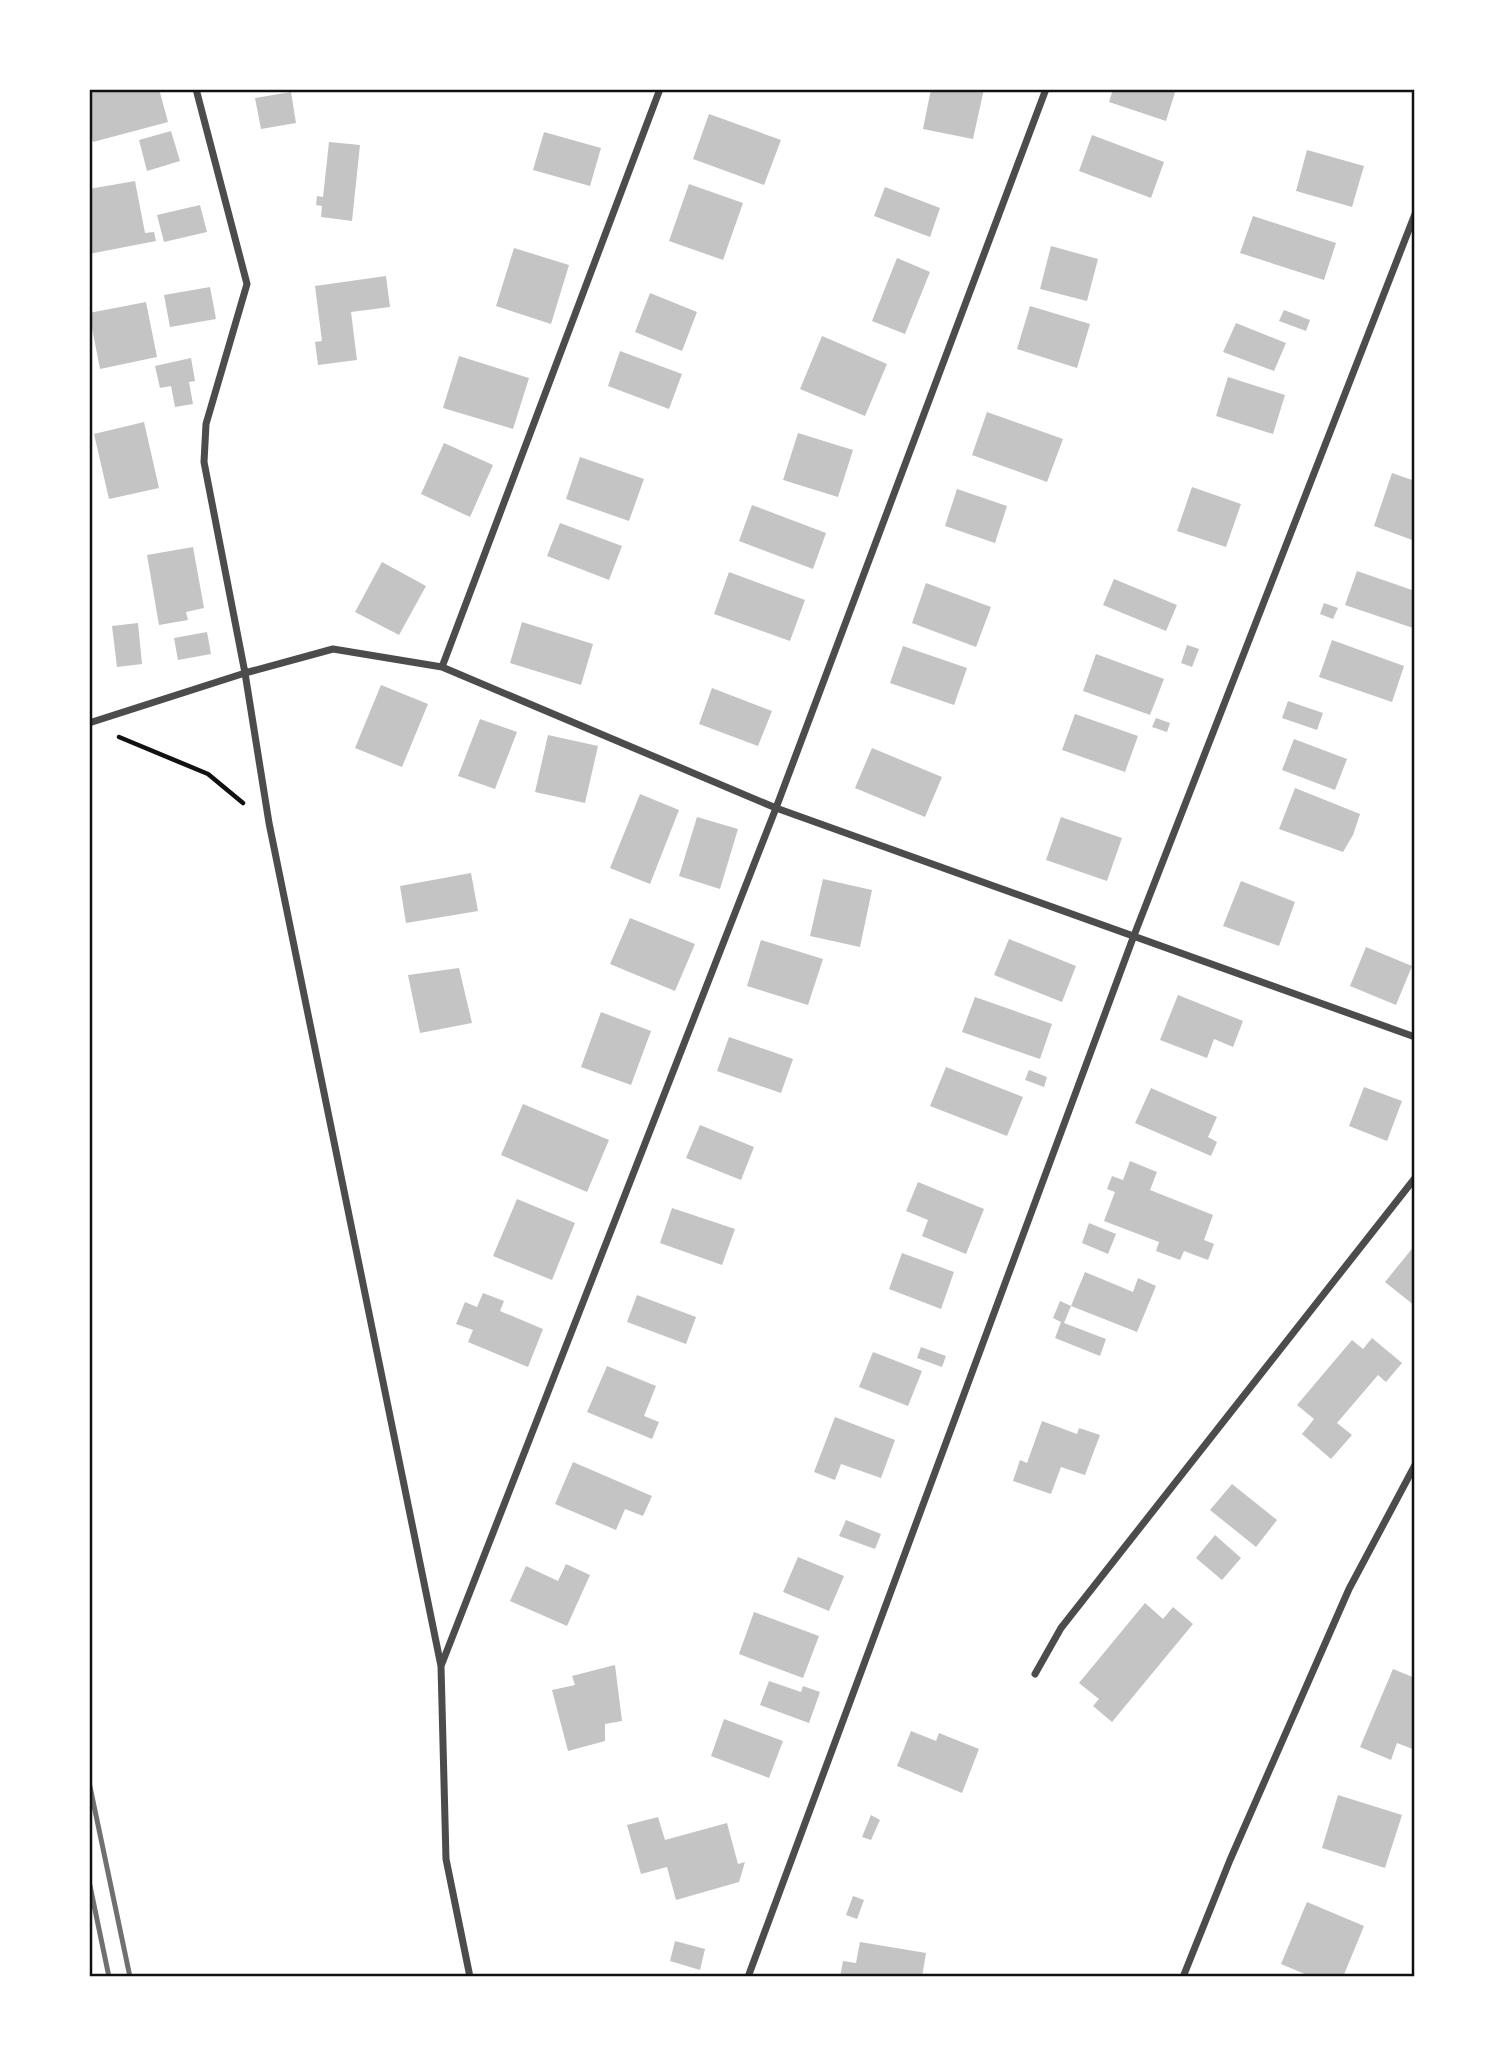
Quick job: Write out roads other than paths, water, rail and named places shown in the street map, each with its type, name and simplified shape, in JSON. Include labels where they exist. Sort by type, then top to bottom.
[{"type":"street","points":[[196,89],[247,284],[206,425],[204,462],[245,673],[269,823],[441,1666],[446,1858],[470,1977]]},
{"type":"street","points":[[442,667],[660,89]]},
{"type":"street","points":[[441,1666],[776,808],[1046,89]]},
{"type":"street","points":[[748,1977],[1133,938],[1415,214]]},
{"type":"street","points":[[89,723],[245,673],[333,649],[442,667],[776,808],[1415,1037]]},
{"type":"street","points":[[1035,1674],[1061,1628],[1415,1178]]},
{"type":"street","points":[[1183,1977],[1230,1860],[1349,1589],[1415,1465]]},
{"type":"railway","points":[[89,1782],[130,1977]]},
{"type":"railway","points":[[89,1881],[109,1977]]}]
